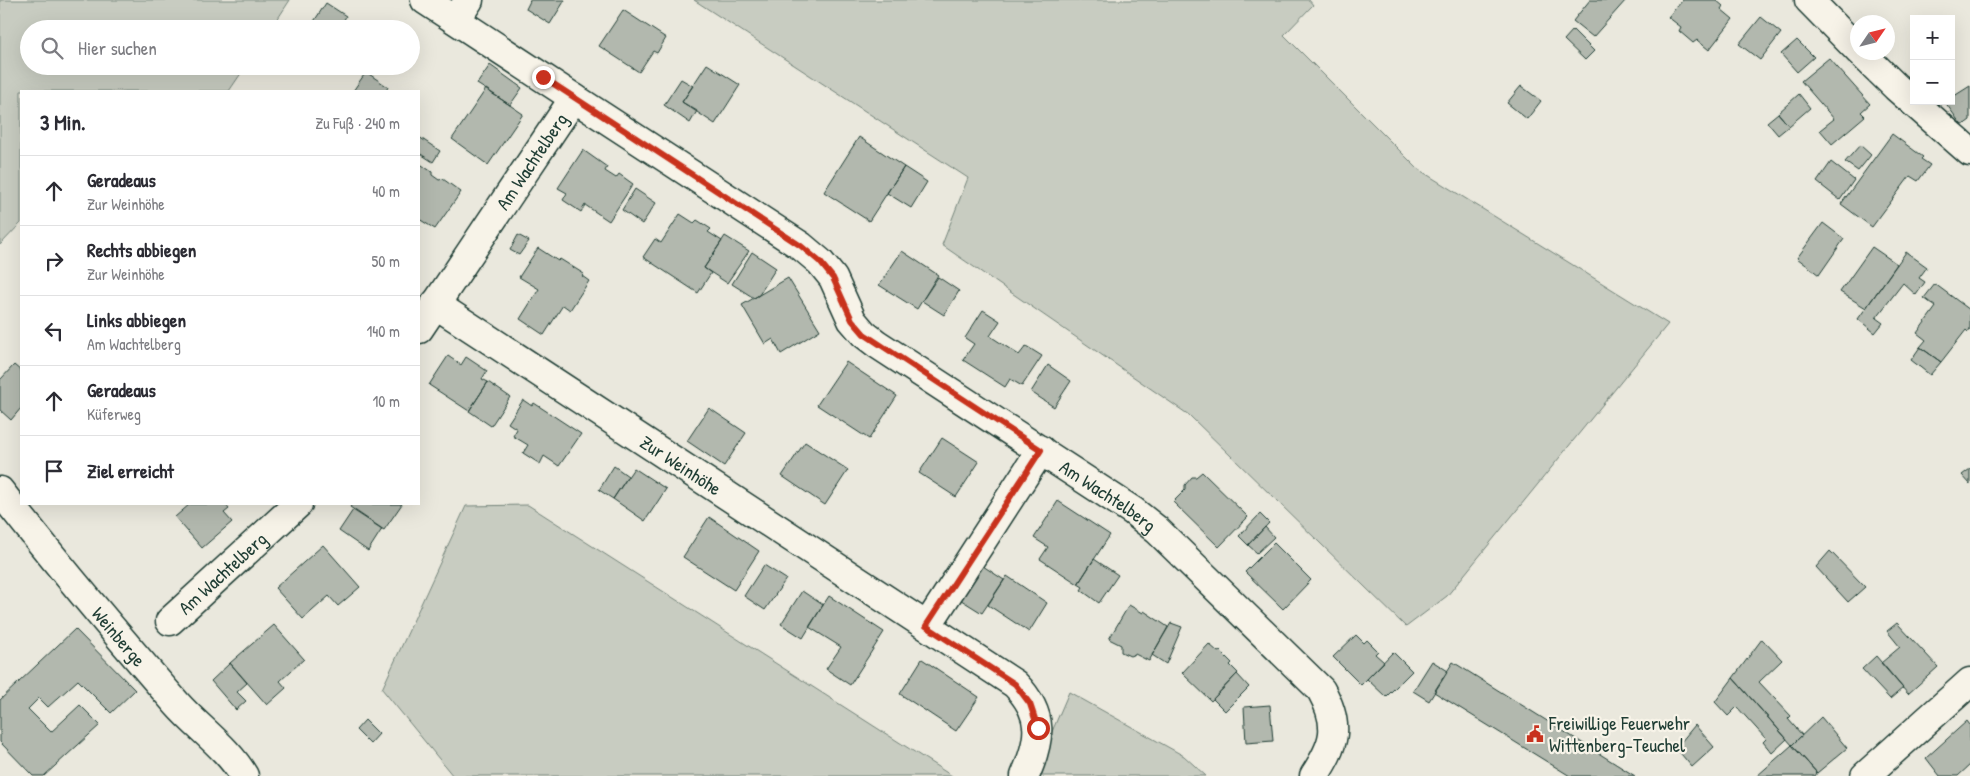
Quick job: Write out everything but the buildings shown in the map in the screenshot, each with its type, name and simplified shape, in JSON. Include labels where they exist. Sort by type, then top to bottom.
[{"type":"street","points":[[425,0],[463,10],[574,98]]},
{"type":"street","points":[[1809,0],[1850,42]]},
{"type":"street","points":[[1868,60],[1970,152]]},
{"type":"street","name":"Am Wachtelberg","points":[[420,327],[574,98],[801,246],[820,262],[833,278],[852,320],[864,334],[1146,520],[1321,690],[1332,715],[1333,728],[1328,754],[1314,776]]},
{"type":"street","name":"Zur Weinhöhe","points":[[435,304],[1015,684],[1024,693],[1035,715],[1038,728],[1034,754],[1025,776]]},
{"type":"street","points":[[926,626],[1041,450]]},
{"type":"street","name":"Weinberge","points":[[0,491],[65,574],[178,705],[230,757],[244,776]]},
{"type":"street","name":"Am Wachtelberg","points":[[170,621],[297,505]]},
{"type":"street","points":[[1865,776],[1970,682]]},
{"type":"shaded area","points":[[0,0],[290,0],[277,20],[20,20],[20,75],[240,75],[230,90],[20,90],[20,224],[0,245]]},
{"type":"shaded area","points":[[694,0],[1309,0],[1313,5],[1284,35],[1418,169],[1668,324],[1447,596],[1406,627],[1189,415],[942,245],[968,178]]},
{"type":"shaded area","points":[[528,505],[952,776],[453,776],[382,689],[466,506]]},
{"type":"shaded area","points":[[1069,692],[1184,756],[1206,776],[1033,776]]},
{"type":"place","name":"Freiwillige Feuerwehr Wittenberg-Teuchel","points":[[1535,734]]},
{"type":"route","points":[[543,77],[801,246],[820,262],[833,278],[852,320],[864,334],[1041,450],[926,626],[1015,684],[1024,693],[1030,704],[1038,728]]}]
